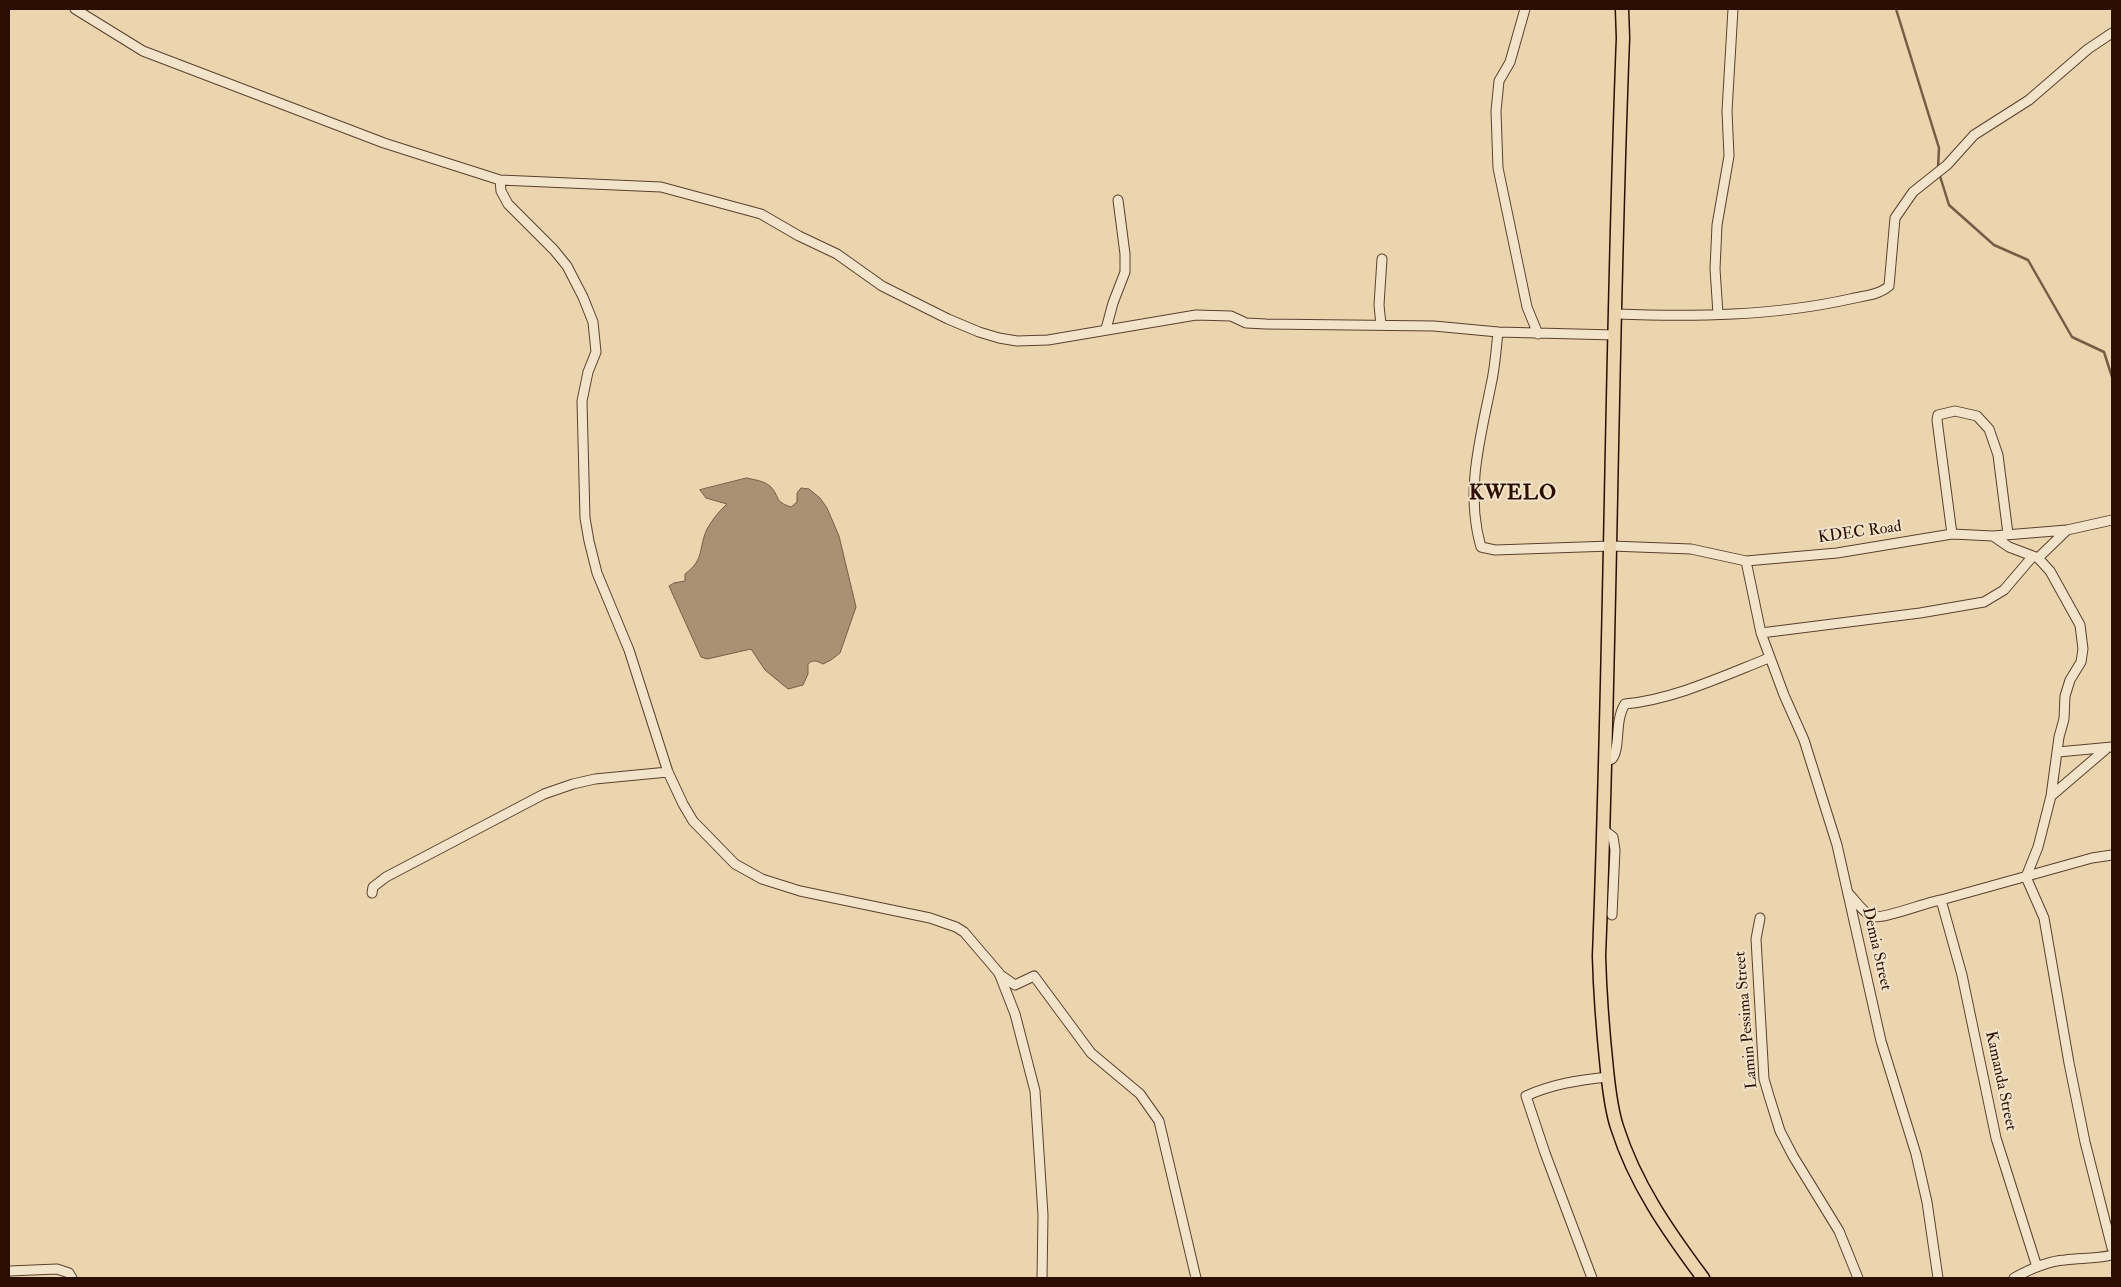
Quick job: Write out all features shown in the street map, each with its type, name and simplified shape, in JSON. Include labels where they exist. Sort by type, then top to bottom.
[{"type":"main road","points":[[1622,9],[1623,38],[1616,314],[1612,378],[1611,546],[1606,761],[1599,956],[1600,993],[1608,1077],[1616,1125],[1634,1172],[1659,1217],[1703,1278]]},
{"type":"street","points":[[75,9],[143,51],[384,143],[500,180],[661,187],[761,214],[799,236],[836,254],[882,286],[948,319],[999,338],[1048,340],[1196,315],[1231,316],[1246,323],[1266,324],[1434,326],[1538,334],[1615,335]]},
{"type":"street","points":[[1525,9],[1510,62],[1499,81],[1496,112],[1498,168],[1528,307],[1538,334]]},
{"type":"street","points":[[1718,314],[1715,269],[1717,226],[1729,156],[1727,111],[1733,9]]},
{"type":"street","points":[[1616,314],[1675,316],[1718,314],[1810,306],[1882,292],[1889,286],[1895,218],[1913,192],[1947,165],[1974,136],[2028,100],[2088,49],[2112,33]]},
{"type":"street","points":[[500,180],[502,191],[508,204],[554,250],[566,266],[584,297],[593,322],[596,352],[588,372],[582,401],[585,518],[589,541],[597,573],[629,650],[668,772],[693,821],[715,846],[735,864],[762,879],[800,891],[930,918],[956,927],[964,932],[999,973],[1015,985],[1034,976],[1091,1053],[1140,1094],[1159,1121],[1196,1278]]},
{"type":"street","points":[[1106,330],[1113,303],[1125,272],[1125,254],[1118,200]]},
{"type":"street","points":[[1382,259],[1379,305],[1382,325]]},
{"type":"street","name":"KDEC Road","points":[[1498,332],[1492,382],[1476,458],[1475,526],[1481,547],[1495,550],[1611,546],[1691,549],[1746,561],[1837,553],[1952,534],[1993,536],[2066,530],[2112,520]]},
{"type":"street","points":[[1952,534],[1936,420],[1938,415],[1954,411],[1977,416],[1989,429],[1998,455],[2008,534]]},
{"type":"street","points":[[1761,633],[1920,613],[1984,602],[2004,590],[2066,530]]},
{"type":"street","points":[[1993,536],[2009,547],[2036,557],[2050,571],[2080,625],[2083,649],[2081,662],[2070,680],[2065,696],[2064,719],[2052,796],[2038,847],[2026,877],[2044,918],[2070,1069],[2085,1142],[2112,1248]]},
{"type":"street","name":"Demia Street","points":[[1746,561],[1761,633],[1769,658],[1804,740],[1823,796],[1881,1042],[1916,1154],[1927,1202],[1938,1278]]},
{"type":"street","points":[[1606,761],[1612,759],[1616,752],[1618,717],[1625,704],[1649,702],[1711,681],[1769,658]]},
{"type":"street","points":[[2058,752],[2109,748]]},
{"type":"street","points":[[2052,796],[2109,748]]},
{"type":"street","points":[[372,894],[373,887],[386,877],[544,794],[595,779],[668,772]]},
{"type":"street","points":[[1604,830],[1613,837],[1615,850],[1612,915]]},
{"type":"street","points":[[1847,893],[1867,913],[1880,917],[1927,902],[2092,858],[2112,855]]},
{"type":"street","name":"Kamanda Street","points":[[1940,900],[1962,975],[1996,1138],[2037,1267]]},
{"type":"street","name":"Lamin Pessima Street","points":[[1760,918],[1756,939],[1764,1079],[1780,1131],[1793,1156],[1839,1231],[1858,1278]]},
{"type":"street","points":[[999,973],[1015,1014],[1035,1090],[1043,1215],[1042,1278]]},
{"type":"street","points":[[1592,1278],[1545,1153],[1526,1096],[1541,1089],[1573,1081],[1608,1077]]},
{"type":"street","points":[[2014,1278],[2037,1267],[2064,1260],[2098,1259],[2112,1255]]},
{"type":"street","points":[[9,1271],[57,1269],[69,1273],[72,1278]]},
{"type":"shaded area","points":[[747,478],[769,485],[780,501],[791,507],[797,502],[797,493],[801,488],[809,489],[820,498],[827,508],[839,536],[856,607],[840,653],[823,664],[815,661],[810,662],[808,664],[808,674],[803,685],[788,689],[765,670],[751,649],[707,659],[701,657],[669,586],[685,581],[685,574],[696,563],[707,529],[727,504],[706,498],[700,490]]},
{"type":"waterway","points":[[1896,9],[1939,148],[1938,168]]},
{"type":"waterway","points":[[1939,173],[1949,205],[1994,245],[2028,260],[2072,337],[2104,352],[2112,377]]},
{"type":"district","name":"KWELO","points":[[1513,494]]}]
